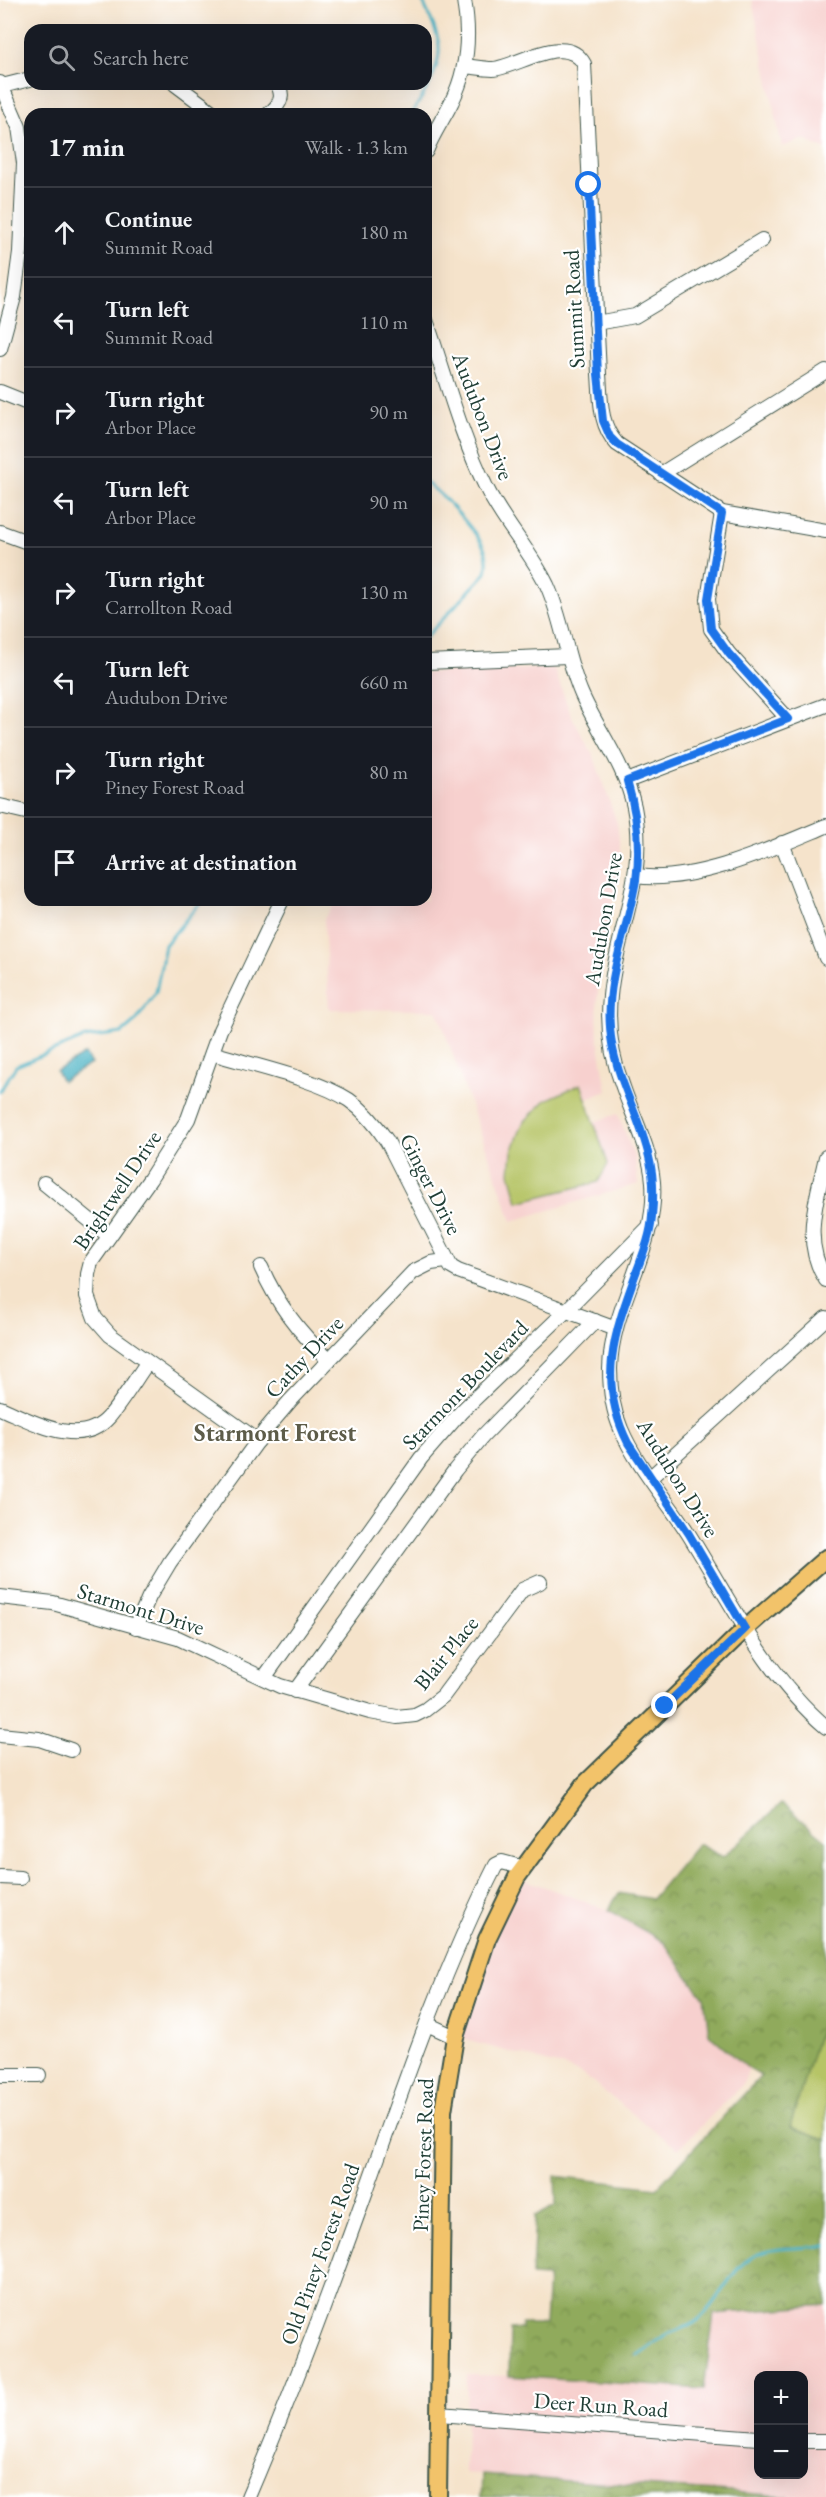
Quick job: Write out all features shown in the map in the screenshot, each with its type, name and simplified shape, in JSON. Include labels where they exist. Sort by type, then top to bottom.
[{"type":"main road","name":"Piney Forest Road","points":[[438,2497],[443,2111],[455,2037],[487,1938],[517,1877],[585,1784],[745,1629],[826,1558]]},
{"type":"street","points":[[432,139],[453,99],[465,66],[468,28],[464,0]]},
{"type":"street","name":"Summit Road","points":[[465,66],[494,69],[548,52],[572,52],[582,60],[585,71],[598,374],[605,429],[617,444],[722,513],[826,531]]},
{"type":"street","points":[[0,349],[14,297],[24,195],[24,150],[19,127],[1,85],[24,80]]},
{"type":"street","points":[[183,90],[207,108]]},
{"type":"street","points":[[275,108],[281,98],[279,90]]},
{"type":"street","points":[[596,323],[635,316],[762,240]]},
{"type":"street","name":"Audubon Drive","points":[[432,338],[474,461],[491,497],[544,580],[560,621],[568,656],[586,704],[627,781],[638,831],[636,876],[612,984],[609,1026],[622,1086],[649,1156],[654,1195],[651,1224],[616,1329],[610,1369],[615,1412],[628,1443],[689,1534],[745,1629],[785,1683],[813,1716],[826,1727]]},
{"type":"street","points":[[661,474],[826,371]]},
{"type":"street","points":[[0,392],[24,402]]},
{"type":"street","points":[[722,513],[708,599],[711,629],[729,654],[788,719]]},
{"type":"street","points":[[0,532],[24,541]]},
{"type":"street","points":[[432,662],[568,656]]},
{"type":"street","points":[[627,781],[826,705]]},
{"type":"street","points":[[0,806],[24,812]]},
{"type":"street","points":[[636,876],[665,878],[700,873],[826,826]]},
{"type":"street","points":[[782,843],[826,958]]},
{"type":"street","name":"Brightwell Drive","points":[[258,1441],[110,1335],[101,1327],[87,1296],[88,1274],[95,1256],[150,1179],[188,1119],[235,996],[279,906]]},
{"type":"street","name":"Ginger Drive","points":[[212,1053],[328,1089],[356,1105],[378,1127],[387,1141],[446,1260],[458,1271],[616,1329]]},
{"type":"street","points":[[826,1157],[811,1233],[815,1258],[826,1280]]},
{"type":"street","points":[[44,1183],[109,1236]]},
{"type":"street","name":"Starmont Boulevard","points":[[264,1678],[421,1458],[461,1413],[651,1224]]},
{"type":"street","name":"Cathy Drive","points":[[136,1627],[149,1597],[170,1562],[290,1401],[413,1272],[431,1263],[446,1260]]},
{"type":"street","points":[[261,1267],[270,1287],[295,1326],[329,1360]]},
{"type":"street","points":[[651,1477],[826,1318]]},
{"type":"street","points":[[295,1691],[455,1470],[483,1436],[595,1321]]},
{"type":"street","points":[[0,1408],[51,1429],[86,1431],[95,1428],[110,1417],[147,1363]]},
{"type":"street","name":"Blair Place","points":[[264,1678],[295,1691],[370,1713],[397,1717],[425,1710],[443,1696],[522,1590],[540,1582]]},
{"type":"street","name":"Starmont Drive","points":[[0,1597],[53,1604],[178,1638],[264,1678]]},
{"type":"street","points":[[0,1735],[39,1739],[71,1750]]},
{"type":"street","name":"Old Piney Forest Road","points":[[248,2497],[294,2388],[427,2024],[470,1917],[496,1865],[502,1862],[524,1868]]},
{"type":"street","points":[[0,1877],[21,1878]]},
{"type":"street","points":[[427,2024],[455,2037]]},
{"type":"street","points":[[0,2075],[39,2075]]},
{"type":"street","name":"Deer Run Road","points":[[440,2414],[754,2438]]},
{"type":"street","points":[[808,2441],[826,2441]]},
{"type":"shaded area","points":[[752,0],[826,0],[826,150],[803,139],[782,147]]},
{"type":"shaded area","points":[[554,668],[571,715],[594,757],[617,823],[621,857],[600,964],[597,1007],[598,1039],[607,1091],[586,1099],[594,1122],[618,1114],[635,1159],[638,1184],[512,1221],[437,1010],[329,1009],[324,919],[333,906],[432,906],[432,673]]},
{"type":"shaded area","points":[[517,1877],[615,1912],[664,1942],[704,1997],[709,2034],[749,2069],[743,2084],[678,2149],[583,2075],[565,2067],[455,2037]]},
{"type":"shaded area","points":[[826,2305],[826,2497],[788,2497],[465,2473],[467,2375],[704,2389],[714,2314]]},
{"type":"green space","points":[[581,1084],[608,1164],[598,1182],[518,1202],[510,1173],[512,1152],[523,1123],[546,1100]]},
{"type":"green space","points":[[781,1804],[826,1840],[826,2008],[790,2127],[826,2139],[826,2305],[714,2314],[704,2389],[509,2376],[510,2329],[521,2328],[521,2324],[545,2324],[548,2277],[532,2276],[535,2216],[556,2205],[555,2176],[657,2188],[761,2076],[749,2069],[709,2034],[704,1997],[664,1942],[608,1910],[619,1893],[652,1899],[698,1844],[723,1857]]},
{"type":"green space","points":[[826,2008],[826,2139],[789,2127]]},
{"type":"green space","points":[[482,2475],[787,2496],[788,2497],[481,2497]]},
{"type":"water","points":[[85,1054],[91,1064],[62,1081],[56,1071]]},
{"type":"waterway","points":[[422,0],[438,40],[438,59],[432,79]]},
{"type":"waterway","points":[[415,108],[426,90]]},
{"type":"waterway","points":[[432,488],[459,514],[481,543],[487,556],[486,573],[432,631]]},
{"type":"waterway","points":[[0,1091],[16,1066],[84,1038],[122,1033],[136,1021],[156,992],[165,945],[197,906]]},
{"type":"waterway","points":[[637,2355],[667,2334],[697,2321],[738,2269],[754,2256],[772,2250],[826,2245]]},
{"type":"district","name":"Starmont Forest","points":[[275,1432]]},
{"type":"route","points":[[589,185],[598,374],[605,429],[617,444],[722,513],[708,599],[711,629],[729,654],[788,719],[627,781],[635,812],[638,850],[635,882],[614,972],[609,1026],[622,1086],[649,1156],[654,1195],[649,1235],[614,1339],[610,1369],[612,1394],[620,1428],[628,1443],[689,1534],[745,1629],[665,1706]]}]
